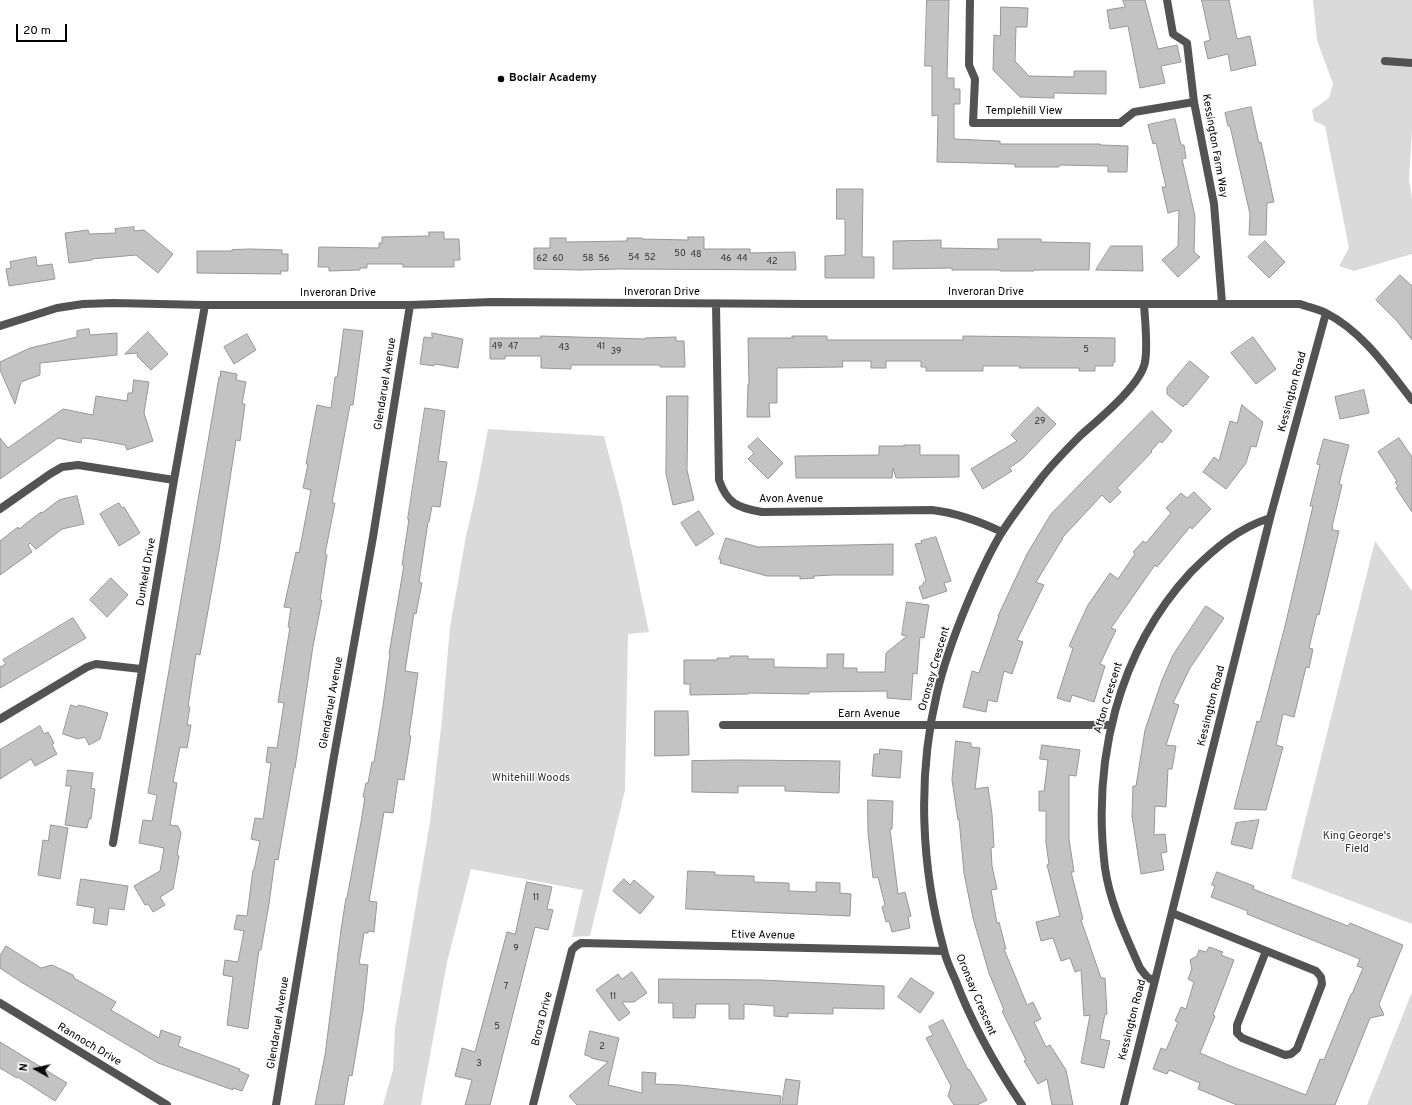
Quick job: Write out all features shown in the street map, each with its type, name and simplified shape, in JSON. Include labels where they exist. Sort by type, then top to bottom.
[{"type":"street","name":"Templehill View","points":[[970,0],[969,65],[975,79],[973,123],[1120,123],[1134,112],[1194,102]]},
{"type":"street","name":"Kessington Farm Way","points":[[1167,0],[1173,34],[1187,43],[1194,102],[1214,204],[1222,303]]},
{"type":"street","points":[[1385,61],[1412,63]]},
{"type":"street","name":"Inveroran Drive","points":[[0,326],[57,308],[83,304],[113,303],[205,305],[410,305],[492,302],[716,304],[1300,304],[1326,313],[1349,329],[1375,351],[1412,400]]},
{"type":"street","name":"Avon Avenue","points":[[716,304],[719,480],[723,492],[730,501],[740,507],[762,512],[932,510],[966,516],[1002,532]]},
{"type":"street","name":"Oronsay Crescent","points":[[1022,1105],[984,1046],[963,1002],[944,952],[932,896],[927,859],[924,817],[926,770],[931,726],[939,687],[958,625],[976,582],[1002,532],[1040,479],[1079,438],[1133,386],[1141,374],[1145,362],[1144,304]]},
{"type":"street","name":"Dunkeld Drive","points":[[113,842],[141,669],[205,305]]},
{"type":"street","name":"Glendaruel Avenue","points":[[276,1105],[332,762],[373,537],[410,305]]},
{"type":"street","name":"Kessington Road","points":[[1124,1105],[1270,518],[1326,313]]},
{"type":"street","points":[[0,509],[62,467],[78,465],[174,480]]},
{"type":"street","name":"Afton Crescent","points":[[1154,981],[1140,968],[1114,904],[1106,870],[1101,826],[1102,786],[1105,753],[1111,725],[1130,666],[1145,636],[1164,606],[1181,584],[1202,561],[1222,544],[1255,522],[1270,518]]},
{"type":"street","points":[[0,719],[87,667],[96,664],[141,669]]},
{"type":"street","name":"Earn Avenue","points":[[723,725],[1111,725]]},
{"type":"street","points":[[1172,914],[1266,951],[1316,971],[1321,978],[1322,984],[1297,1049],[1292,1054],[1284,1055],[1242,1038],[1236,1033],[1237,1025],[1266,951]]},
{"type":"street","name":"Etive Avenue","points":[[581,943],[944,952]]},
{"type":"street","name":"Brora Drive","points":[[533,1105],[572,950],[581,943]]},
{"type":"street","name":"Rannoch Drive","points":[[0,1003],[167,1105]]},
{"type":"green space","points":[[1313,0],[1412,0],[1412,130],[1409,180],[1412,199],[1412,254],[1354,271],[1339,266],[1349,248],[1325,126],[1314,121],[1312,110],[1329,98],[1333,84],[1317,40]]},
{"type":"green space","name":"Whitehill Woods","points":[[488,429],[604,436],[622,505],[649,632],[628,634],[625,790],[590,936],[572,937],[583,890],[471,869],[447,962],[421,1105],[383,1105],[393,1070],[395,1028],[430,822],[442,719],[450,627],[466,536]]},
{"type":"green space","name":"King George's Field","points":[[1375,541],[1412,591],[1412,924],[1291,878]]},
{"type":"green space","points":[[1412,992],[1412,1105],[1367,1105]]},
{"type":"building","points":[[927,0],[949,0],[947,78],[954,78],[954,89],[960,89],[960,104],[954,104],[954,139],[1000,141],[1000,144],[1100,144],[1128,146],[1127,172],[1108,172],[1108,166],[1059,165],[1059,167],[1015,167],[1015,164],[937,162],[938,115],[932,116],[932,66],[925,66]]},
{"type":"building","points":[[1123,0],[1145,0],[1158,49],[1177,45],[1181,62],[1161,66],[1165,83],[1140,88],[1128,26],[1110,29],[1107,10],[1125,7]]},
{"type":"building","points":[[1202,0],[1229,0],[1237,39],[1250,36],[1256,65],[1231,71],[1228,54],[1208,59],[1204,42],[1210,40]]},
{"type":"building","points":[[1001,7],[1028,8],[1027,27],[1016,27],[1015,61],[1029,76],[1074,77],[1074,71],[1106,71],[1106,94],[1054,93],[1054,98],[1020,97],[993,70],[994,35],[1000,36]]},
{"type":"building","points":[[1251,107],[1259,143],[1261,142],[1274,202],[1267,203],[1266,235],[1249,235],[1250,214],[1230,126],[1228,126],[1225,113]]},
{"type":"building","points":[[1175,119],[1181,145],[1184,145],[1186,158],[1182,159],[1195,216],[1194,252],[1200,257],[1178,277],[1162,260],[1178,246],[1179,210],[1168,213],[1162,187],[1166,187],[1156,143],[1153,144],[1148,125]]},
{"type":"building","points":[[837,189],[863,189],[862,257],[874,257],[874,278],[825,278],[825,256],[845,255],[845,219],[837,219]]},
{"type":"building","points":[[134,227],[134,231],[144,230],[173,254],[158,273],[136,255],[92,259],[69,263],[65,233],[88,230],[89,234],[116,233],[115,229]]},
{"type":"building","points":[[429,232],[444,232],[444,239],[459,239],[460,260],[454,260],[454,267],[403,267],[403,264],[367,264],[367,268],[360,268],[360,270],[329,271],[329,267],[318,267],[319,247],[379,248],[379,243],[382,243],[382,237],[429,236]]},
{"type":"building","points":[[688,237],[704,237],[704,249],[750,249],[750,253],[795,252],[796,270],[534,269],[534,248],[550,248],[550,238],[566,238],[566,242],[627,241],[627,238],[688,240]]},
{"type":"building","points":[[998,239],[1041,239],[1041,242],[1090,243],[1089,270],[1000,271],[952,270],[952,268],[893,269],[893,241],[941,240],[941,248],[998,249]]},
{"type":"building","points":[[1265,241],[1285,262],[1269,278],[1248,257]]},
{"type":"building","points":[[1111,246],[1142,246],[1143,271],[1096,270]]},
{"type":"building","points":[[251,249],[282,250],[282,254],[288,254],[288,271],[281,271],[281,274],[197,273],[197,251],[232,251]]},
{"type":"building","points":[[36,257],[37,266],[52,264],[55,279],[9,286],[6,269],[11,268],[10,262]]},
{"type":"building","points":[[1400,275],[1412,286],[1412,340],[1397,321],[1376,300]]},
{"type":"building","points":[[89,329],[90,335],[117,333],[117,355],[40,363],[40,375],[21,382],[15,404],[0,370],[0,362],[30,348],[77,337],[77,331]]},
{"type":"building","points":[[344,329],[363,331],[353,405],[350,405],[332,503],[335,503],[325,554],[327,555],[320,600],[322,600],[313,646],[295,768],[278,860],[275,859],[261,950],[259,950],[248,1029],[227,1025],[233,977],[223,975],[225,960],[238,962],[244,931],[234,929],[237,915],[247,916],[253,870],[260,841],[251,839],[255,818],[263,819],[271,763],[266,762],[268,747],[277,748],[284,703],[278,702],[290,627],[288,627],[291,608],[284,607],[296,552],[299,553],[311,490],[303,488],[308,464],[306,464],[317,405],[331,408]]},
{"type":"building","points":[[148,332],[168,354],[151,370],[137,356],[138,353],[125,354]]},
{"type":"building","points":[[432,333],[463,339],[458,368],[435,364],[434,366],[420,364],[424,337],[432,338]]},
{"type":"building","points":[[247,334],[256,350],[234,364],[224,347]]},
{"type":"building","points":[[541,336],[645,339],[676,337],[676,341],[684,341],[685,367],[660,367],[660,365],[571,365],[571,369],[541,368],[541,356],[505,356],[505,359],[490,359],[490,338],[541,338]]},
{"type":"building","points":[[792,336],[827,336],[827,340],[963,340],[963,336],[1115,338],[1115,362],[1113,362],[1113,366],[1095,366],[1095,371],[1079,371],[1079,368],[1019,368],[1020,366],[983,366],[983,371],[926,371],[926,367],[921,367],[921,361],[886,361],[886,368],[871,368],[871,361],[842,361],[843,367],[777,368],[777,403],[769,403],[770,417],[747,417],[749,384],[748,338],[793,338]]},
{"type":"building","points":[[1253,337],[1276,369],[1256,384],[1231,353]]},
{"type":"building","points":[[1190,361],[1209,377],[1183,407],[1167,394],[1167,388]]},
{"type":"building","points":[[221,371],[237,374],[236,380],[246,382],[242,404],[245,404],[240,441],[236,440],[219,550],[200,655],[196,654],[188,707],[190,707],[187,725],[191,725],[187,748],[180,747],[173,782],[177,783],[170,825],[178,826],[181,833],[177,855],[179,856],[173,889],[160,897],[165,905],[153,912],[148,904],[145,905],[134,886],[160,871],[164,848],[139,843],[143,820],[152,821],[157,795],[148,793]]},
{"type":"building","points":[[134,380],[149,382],[144,413],[153,441],[127,450],[125,445],[93,439],[82,438],[81,443],[58,438],[0,479],[0,438],[8,448],[63,409],[93,415],[96,396],[127,401],[128,393],[132,393]]},
{"type":"building","points":[[1364,390],[1369,413],[1340,419],[1335,397]]},
{"type":"building","points":[[667,396],[688,396],[687,470],[694,500],[673,505],[666,474]]},
{"type":"building","points":[[1242,405],[1263,422],[1256,447],[1251,446],[1246,463],[1226,489],[1203,472],[1214,457],[1219,461],[1230,421],[1237,423]]},
{"type":"building","points":[[1038,407],[1056,424],[1021,460],[1009,468],[1012,471],[983,489],[971,469],[1017,441],[1011,435]]},
{"type":"building","points":[[425,408],[445,411],[438,461],[447,462],[440,507],[432,506],[428,522],[419,582],[422,583],[416,614],[414,613],[405,671],[418,673],[409,735],[411,736],[404,780],[398,779],[393,813],[384,812],[369,901],[377,902],[374,932],[368,931],[368,933],[364,933],[359,964],[368,965],[363,1011],[352,1076],[349,1075],[344,1105],[315,1105],[325,1055],[341,930],[361,822],[365,797],[363,797],[366,783],[368,783],[372,762],[374,762],[383,706],[389,654],[404,565],[402,565],[408,519]]},
{"type":"building","points":[[1152,411],[1172,431],[1162,443],[1160,441],[1151,451],[1152,452],[1117,488],[1121,492],[1110,503],[1102,495],[1062,538],[1036,582],[1044,585],[1017,640],[1023,642],[1012,674],[1004,671],[997,702],[988,700],[986,712],[963,707],[972,671],[979,673],[998,616],[1027,554],[1051,514]]},
{"type":"building","points":[[758,438],[783,463],[768,479],[748,459],[754,453],[748,447]]},
{"type":"building","points":[[1399,438],[1412,457],[1412,512],[1396,488],[1398,486],[1395,482],[1397,481],[1378,452]]},
{"type":"building","points":[[1324,439],[1349,445],[1339,484],[1342,485],[1332,527],[1332,530],[1339,531],[1319,615],[1317,614],[1309,648],[1313,649],[1309,668],[1306,667],[1294,717],[1283,714],[1276,745],[1283,747],[1266,810],[1234,809],[1257,721],[1260,722],[1286,622],[1313,506],[1310,506],[1320,465],[1317,464]]},
{"type":"building","points":[[920,445],[920,455],[959,455],[959,477],[896,478],[893,468],[892,478],[796,478],[795,456],[879,455],[879,446]]},
{"type":"building","points":[[1194,492],[1211,509],[1192,529],[1190,527],[1157,567],[1155,565],[1111,628],[1116,630],[1100,664],[1105,666],[1094,702],[1072,695],[1070,702],[1057,698],[1073,648],[1069,646],[1088,605],[1110,573],[1118,579],[1135,554],[1133,552],[1143,541],[1146,543],[1171,513],[1166,508],[1181,493],[1187,498]]},
{"type":"building","points":[[77,496],[84,524],[62,529],[36,549],[30,543],[28,545],[32,552],[0,575],[0,541],[18,527],[19,529],[59,500]]},
{"type":"building","points":[[119,503],[122,508],[124,507],[140,533],[119,546],[100,514]]},
{"type":"building","points":[[699,511],[714,534],[696,546],[681,523]]},
{"type":"building","points":[[936,537],[951,581],[944,583],[947,591],[923,599],[919,587],[926,581],[915,544],[922,543],[921,541]]},
{"type":"building","points":[[726,538],[758,547],[893,544],[893,575],[833,575],[814,576],[814,578],[800,579],[800,576],[767,576],[720,563],[721,559],[719,559]]},
{"type":"building","points":[[111,578],[128,595],[107,617],[90,600]]},
{"type":"building","points":[[907,602],[929,605],[924,638],[920,637],[917,674],[913,673],[911,700],[887,698],[887,691],[809,692],[809,694],[748,693],[690,695],[690,684],[684,684],[684,660],[717,660],[717,658],[730,658],[730,656],[748,656],[748,659],[774,659],[774,667],[827,668],[827,654],[844,654],[843,668],[857,668],[857,672],[885,672],[886,653],[907,636],[902,635]]},
{"type":"building","points":[[1206,606],[1224,618],[1190,668],[1173,703],[1179,705],[1166,745],[1176,746],[1172,769],[1168,769],[1166,807],[1155,806],[1154,835],[1165,834],[1167,852],[1161,853],[1164,870],[1141,874],[1132,816],[1133,786],[1136,786],[1145,730],[1162,680],[1173,655]]},
{"type":"building","points":[[73,618],[86,638],[0,688],[0,667],[6,664],[3,660]]},
{"type":"building","points":[[71,705],[77,707],[78,705],[108,713],[100,739],[89,745],[85,737],[78,739],[63,734]]},
{"type":"building","points":[[655,711],[688,711],[689,755],[655,756]]},
{"type":"building","points":[[40,726],[44,734],[48,732],[54,743],[52,745],[57,754],[35,766],[31,759],[0,779],[0,750]]},
{"type":"building","points":[[956,741],[971,743],[971,747],[980,748],[975,789],[988,787],[992,814],[994,847],[991,848],[992,866],[997,889],[991,890],[997,923],[999,922],[1006,949],[1004,949],[1027,1005],[1033,1002],[1041,1019],[1034,1022],[1046,1047],[1050,1045],[1066,1070],[1073,1105],[1052,1105],[1047,1079],[1038,1084],[1024,1061],[1026,1060],[1002,1011],[1004,1010],[989,973],[973,918],[964,873],[959,819],[958,820],[952,780]]},
{"type":"building","points":[[1042,745],[1080,750],[1076,776],[1069,775],[1069,839],[1074,872],[1071,872],[1083,919],[1081,920],[1101,978],[1105,978],[1107,1014],[1105,1014],[1100,1039],[1110,1041],[1104,1068],[1081,1063],[1090,1015],[1084,1016],[1081,970],[1075,972],[1070,958],[1061,961],[1053,938],[1041,941],[1036,922],[1060,916],[1047,865],[1049,864],[1046,843],[1046,811],[1039,811],[1039,791],[1044,791],[1048,760],[1040,759]]},
{"type":"building","points":[[880,749],[902,751],[900,778],[872,776],[874,754],[879,754]]},
{"type":"building","points":[[692,761],[840,761],[839,793],[785,791],[785,786],[738,786],[738,793],[692,792]]},
{"type":"building","points":[[68,770],[93,773],[91,788],[95,789],[91,819],[89,819],[87,828],[65,825],[71,786],[66,786]]},
{"type":"building","points":[[868,800],[893,801],[892,829],[890,829],[898,894],[905,892],[911,916],[908,917],[910,928],[892,932],[889,921],[886,922],[882,907],[885,905],[878,877],[873,878],[868,833]]},
{"type":"building","points":[[1259,820],[1252,849],[1231,844],[1236,823]]},
{"type":"building","points":[[51,825],[68,828],[60,879],[38,875],[43,840],[48,841]]},
{"type":"building","points":[[688,871],[715,872],[715,875],[754,876],[754,882],[789,883],[789,891],[816,892],[816,882],[840,883],[840,893],[851,894],[850,916],[686,909]]},
{"type":"building","points":[[1217,872],[1254,886],[1253,889],[1348,926],[1350,923],[1403,945],[1379,1004],[1384,1015],[1370,1018],[1335,1105],[1237,1105],[1198,1089],[1200,1083],[1169,1070],[1167,1074],[1153,1069],[1161,1048],[1166,1050],[1178,1022],[1175,1021],[1181,1007],[1186,1009],[1194,982],[1188,979],[1192,969],[1190,960],[1197,956],[1199,950],[1206,952],[1209,947],[1223,952],[1221,955],[1234,960],[1213,1015],[1215,1016],[1200,1053],[1306,1095],[1320,1059],[1324,1060],[1363,968],[1357,966],[1360,959],[1247,914],[1248,911],[1211,897],[1215,886],[1212,885]]},
{"type":"building","points":[[81,879],[128,886],[124,910],[109,908],[107,925],[93,923],[95,908],[77,905]]},
{"type":"building","points":[[624,879],[630,885],[634,880],[654,897],[640,914],[613,891]]},
{"type":"building","points":[[527,882],[552,887],[547,909],[553,910],[548,930],[535,927],[490,1105],[465,1105],[472,1080],[455,1076],[462,1048],[475,1052],[507,932],[515,934]]},
{"type":"building","points":[[6,946],[41,968],[52,965],[73,975],[74,978],[116,1002],[111,1010],[159,1038],[161,1030],[181,1037],[178,1046],[240,1069],[239,1071],[249,1075],[242,1091],[233,1088],[233,1090],[158,1063],[21,982],[0,968],[0,956]]},
{"type":"building","points":[[632,972],[647,993],[634,1002],[622,1002],[630,1013],[619,1021],[596,990],[618,974],[622,979]]},
{"type":"building","points":[[911,978],[934,993],[920,1013],[898,997]]},
{"type":"building","points":[[659,979],[762,980],[884,986],[884,1009],[833,1008],[833,1014],[788,1013],[788,1017],[774,1016],[774,1006],[744,1004],[744,1019],[729,1019],[729,1004],[696,1004],[695,1018],[673,1018],[673,1003],[659,1003]]},
{"type":"building","points":[[943,1020],[968,1070],[969,1069],[987,1100],[977,1105],[954,1105],[948,1096],[951,1086],[926,1038],[933,1035],[929,1027]]},
{"type":"building","points":[[590,1031],[619,1038],[608,1085],[642,1093],[642,1072],[656,1073],[655,1084],[681,1085],[781,1096],[780,1105],[577,1105],[569,1096],[608,1062],[585,1055]]},
{"type":"building","points":[[0,1042],[67,1083],[55,1101],[18,1077],[17,1078],[0,1068]]},
{"type":"building","points":[[786,1079],[800,1081],[797,1105],[782,1105]]},
{"type":"place","name":"Boclair Academy","points":[[501,79]]}]
